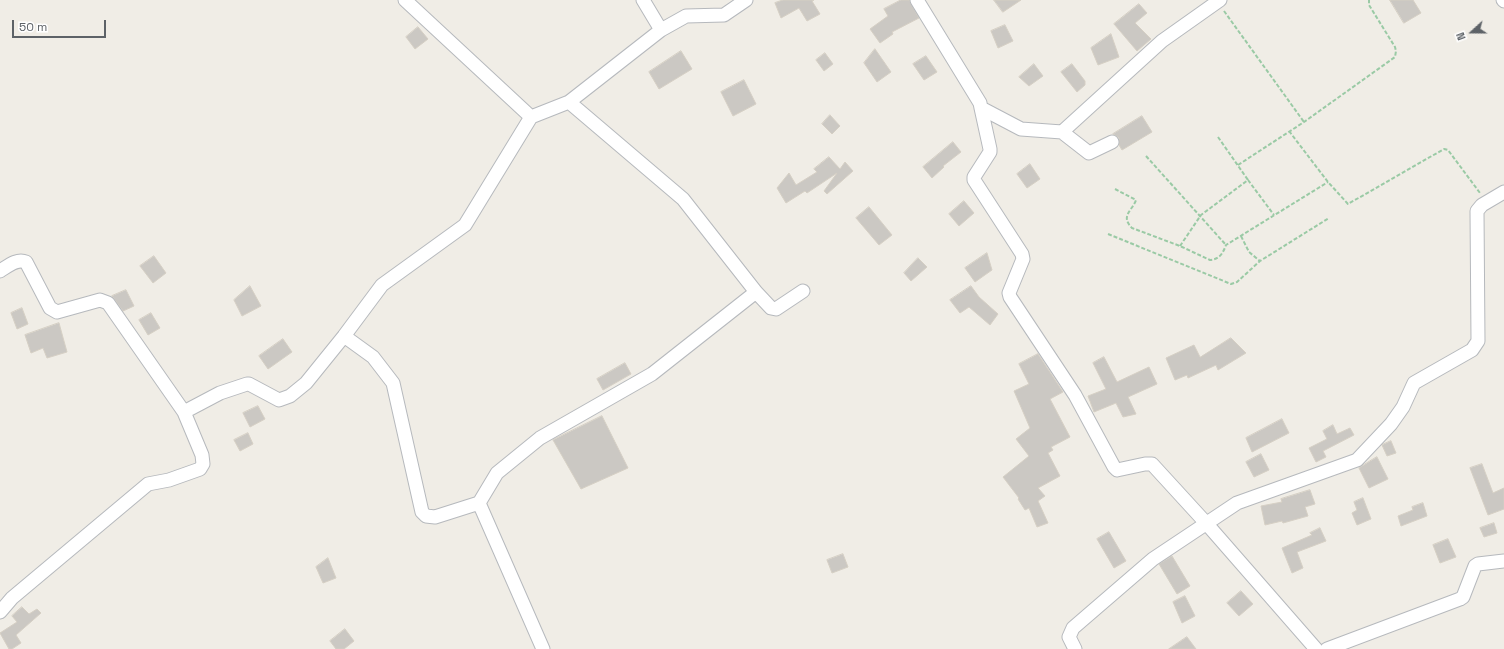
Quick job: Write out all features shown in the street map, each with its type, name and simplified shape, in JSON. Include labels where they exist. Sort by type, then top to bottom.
[{"type":"street","points":[[406,0],[531,117]]},
{"type":"street","points":[[643,0],[661,30]]},
{"type":"street","points":[[184,412],[220,393],[247,384],[279,400],[290,396],[306,383],[344,336],[382,285],[466,225],[531,117],[569,102],[661,30],[689,15],[724,15],[746,0]]},
{"type":"street","points":[[917,0],[982,108],[990,152],[974,177],[974,180],[1022,254],[1023,259],[1009,293],[1010,297],[1075,395],[1114,467],[1117,470],[1152,464],[1206,523],[1316,649]]},
{"type":"street","points":[[1062,132],[1162,41],[1219,1]]},
{"type":"street","points":[[569,102],[683,198],[756,292],[771,308],[776,309],[803,290]]},
{"type":"street","points":[[982,108],[1021,129],[1062,132],[1089,153],[1112,142]]},
{"type":"street","points":[[1075,649],[1069,637],[1070,632],[1153,559],[1241,501],[1357,460],[1391,424],[1403,407],[1414,383],[1475,347],[1478,341],[1477,211],[1478,207],[1504,192]]},
{"type":"street","points":[[0,271],[17,260],[26,262],[50,308],[57,312],[100,300],[108,303],[184,412],[202,456],[203,464],[200,470],[169,480],[148,484],[12,598],[0,612]]},
{"type":"street","points":[[344,336],[373,357],[393,383],[422,512],[426,516],[435,518],[479,503],[497,473],[540,438],[652,374],[756,292]]},
{"type":"street","points":[[479,503],[543,649]]},
{"type":"street","points":[[1327,649],[1460,599],[1464,595],[1475,566],[1478,564],[1504,561]]},
{"type":"path","points":[[1238,165],[1304,122],[1395,57],[1395,46],[1369,5],[1369,0]]},
{"type":"path","points":[[1219,1],[1304,122]]},
{"type":"path","points":[[1290,131],[1328,182],[1348,204],[1444,149],[1448,150],[1487,202]]},
{"type":"path","points":[[1218,137],[1274,215]]},
{"type":"path","points":[[1146,156],[1226,245]]},
{"type":"path","points":[[1180,246],[1201,216],[1248,180]]},
{"type":"path","points":[[1115,189],[1136,200],[1126,218],[1127,223],[1132,228],[1180,246],[1210,260],[1218,257],[1226,245],[1328,182]]},
{"type":"path","points":[[1108,234],[1231,284],[1237,282],[1260,261],[1329,218]]},
{"type":"path","points":[[1241,236],[1249,252],[1260,261]]},
{"type":"building","points":[[783,0],[814,0],[812,1],[820,14],[807,21],[799,8],[781,18],[775,3]]},
{"type":"building","points":[[901,0],[909,0],[919,18],[892,32],[893,34],[880,43],[870,29],[888,16],[884,9]]},
{"type":"building","points":[[994,0],[1021,0],[1003,12]]},
{"type":"building","points":[[1390,0],[1413,0],[1421,13],[1404,23]]},
{"type":"building","points":[[1139,4],[1147,13],[1135,23],[1151,39],[1137,51],[1114,24]]},
{"type":"building","points":[[1005,25],[1013,41],[998,48],[991,31]]},
{"type":"building","points":[[418,27],[428,39],[415,49],[406,37]]},
{"type":"building","points":[[1111,34],[1119,57],[1098,65],[1091,48]]},
{"type":"building","points":[[875,49],[891,72],[877,82],[864,63]]},
{"type":"building","points":[[681,51],[692,69],[659,89],[649,72]]},
{"type":"building","points":[[825,53],[833,64],[824,71],[816,60]]},
{"type":"building","points":[[926,56],[937,72],[924,80],[913,64]]},
{"type":"building","points":[[1034,64],[1043,76],[1029,86],[1019,77]]},
{"type":"building","points":[[1072,64],[1085,81],[1085,85],[1077,92],[1061,72]]},
{"type":"building","points":[[744,80],[756,104],[733,116],[721,92]]},
{"type":"building","points":[[830,115],[840,126],[832,134],[822,124]]},
{"type":"building","points":[[1142,116],[1152,132],[1122,150],[1119,145],[1119,138],[1113,134]]},
{"type":"building","points":[[953,142],[961,152],[943,166],[944,167],[932,178],[923,167]]},
{"type":"building","points":[[829,157],[840,169],[845,162],[853,171],[827,194],[824,191],[837,173],[807,193],[805,191],[786,203],[777,188],[789,173],[796,185],[817,172],[814,169]]},
{"type":"building","points":[[1030,164],[1040,179],[1027,188],[1017,174]]},
{"type":"building","points":[[964,201],[974,213],[959,226],[949,214]]},
{"type":"building","points":[[869,207],[892,235],[879,245],[856,218]]},
{"type":"building","points":[[987,253],[992,270],[975,282],[965,268]]},
{"type":"building","points":[[154,256],[166,273],[153,283],[140,266]]},
{"type":"building","points":[[918,258],[927,267],[911,281],[904,273]]},
{"type":"building","points":[[250,286],[261,306],[242,316],[234,300]]},
{"type":"building","points":[[971,286],[979,297],[998,314],[990,325],[969,307],[960,313],[950,300]]},
{"type":"building","points":[[126,290],[134,306],[123,311],[112,296]]},
{"type":"building","points":[[22,308],[28,324],[17,329],[11,313]]},
{"type":"building","points":[[151,313],[160,328],[148,335],[139,320]]},
{"type":"building","points":[[59,323],[67,352],[47,358],[43,348],[31,353],[25,335]]},
{"type":"building","points":[[1231,338],[1246,353],[1218,370],[1216,365],[1188,378],[1187,375],[1175,380],[1166,358],[1194,345],[1200,357]]},
{"type":"building","points":[[283,339],[292,352],[268,369],[259,356]]},
{"type":"building","points":[[1038,354],[1063,392],[1050,399],[1070,437],[1051,447],[1053,450],[1048,453],[1060,476],[1038,488],[1045,496],[1038,501],[1048,523],[1037,527],[1029,508],[1025,510],[1018,499],[1019,498],[1003,477],[1029,456],[1016,439],[1030,428],[1014,391],[1029,384],[1019,364]]},
{"type":"building","points":[[1104,357],[1117,382],[1149,367],[1157,384],[1128,397],[1136,414],[1123,417],[1116,403],[1094,412],[1088,396],[1106,389],[1093,363]]},
{"type":"building","points":[[625,363],[631,374],[603,390],[597,379]]},
{"type":"building","points":[[258,406],[265,419],[250,427],[243,413]]},
{"type":"building","points":[[602,416],[628,468],[581,489],[553,440]]},
{"type":"building","points":[[1282,419],[1289,433],[1252,452],[1246,438]]},
{"type":"building","points":[[1333,425],[1337,434],[1350,428],[1354,435],[1323,451],[1326,457],[1316,462],[1309,448],[1327,439],[1323,431]]},
{"type":"building","points":[[248,433],[253,444],[240,451],[234,440]]},
{"type":"building","points":[[1391,441],[1396,453],[1387,456],[1382,445]]},
{"type":"building","points":[[1261,454],[1269,470],[1254,477],[1246,462]]},
{"type":"building","points":[[1377,457],[1388,479],[1369,488],[1359,468]]},
{"type":"building","points":[[1482,464],[1493,493],[1504,488],[1504,509],[1488,515],[1470,468]]},
{"type":"building","points":[[1310,490],[1315,504],[1305,507],[1308,516],[1283,523],[1282,521],[1265,525],[1261,506],[1282,502],[1281,499]]},
{"type":"building","points":[[1363,498],[1371,519],[1357,525],[1352,513],[1357,510],[1354,502]]},
{"type":"building","points":[[1423,503],[1427,516],[1401,526],[1398,516],[1413,510],[1412,507]]},
{"type":"building","points":[[1494,523],[1497,533],[1484,537],[1480,528]]},
{"type":"building","points":[[1320,528],[1326,541],[1297,552],[1303,568],[1292,573],[1282,548],[1312,535],[1310,533]]},
{"type":"building","points":[[1109,532],[1126,561],[1114,568],[1097,539]]},
{"type":"building","points":[[1448,539],[1456,557],[1440,563],[1433,545]]},
{"type":"building","points":[[843,554],[848,567],[832,573],[827,560]]},
{"type":"building","points":[[1172,556],[1190,586],[1177,594],[1159,564]]},
{"type":"building","points":[[328,558],[336,578],[323,583],[316,567]]},
{"type":"building","points":[[1241,591],[1253,604],[1239,616],[1227,603]]},
{"type":"building","points":[[1185,596],[1195,616],[1182,623],[1173,602]]},
{"type":"building","points":[[22,607],[29,614],[37,609],[41,613],[16,635],[21,643],[12,649],[9,649],[0,633],[17,622],[12,616]]},
{"type":"building","points":[[345,629],[354,641],[344,649],[336,649],[330,641]]},
{"type":"building","points":[[1187,637],[1196,649],[1169,649]]}]
